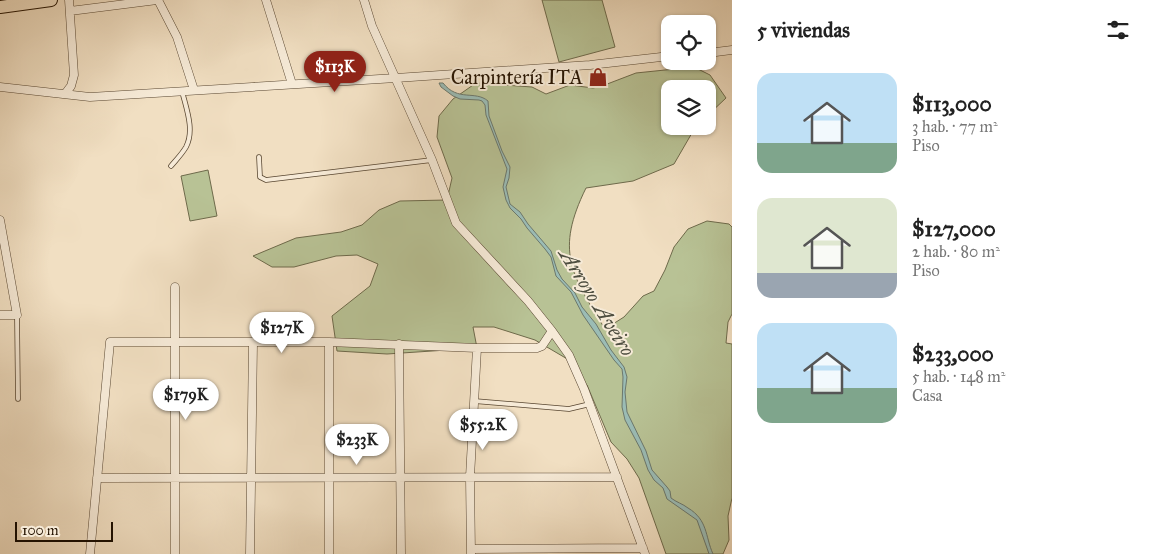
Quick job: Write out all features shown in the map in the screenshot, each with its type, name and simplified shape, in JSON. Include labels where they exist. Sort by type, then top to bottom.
[{"type":"main road","points":[[0,7],[51,0]]},
{"type":"street","points":[[65,94],[71,86],[74,75],[69,0]]},
{"type":"street","points":[[70,11],[157,0],[177,37],[194,90]]},
{"type":"street","points":[[266,0],[292,84]]},
{"type":"street","points":[[364,0],[372,26],[432,160],[456,223],[528,301],[569,355],[590,404],[644,551],[471,551],[470,477],[477,348]]},
{"type":"street","points":[[716,51],[732,50]]},
{"type":"street","points":[[0,87],[90,97],[396,78],[661,57]]},
{"type":"street","points":[[0,220],[17,315],[0,314]]},
{"type":"street","points":[[175,287],[175,554]]},
{"type":"street","points":[[90,554],[110,342],[329,342],[477,348],[537,348],[542,346],[552,332]]},
{"type":"street","points":[[329,342],[329,554]]},
{"type":"street","points":[[250,554],[253,343]]},
{"type":"street","points":[[399,344],[401,554]]},
{"type":"street","points":[[97,478],[617,477]]},
{"type":"lane","points":[[171,166],[186,146],[189,137],[190,127],[182,91]]},
{"type":"lane","points":[[259,157],[260,177],[266,180],[432,160]]},
{"type":"lane","points":[[17,315],[18,400]]},
{"type":"lane","points":[[474,401],[569,409],[590,404]]},
{"type":"green space","points":[[542,0],[602,0],[615,47],[559,62]]},
{"type":"green space","points":[[665,70],[700,70],[710,75],[713,80],[661,80],[661,135],[691,135],[674,164],[633,181],[586,188],[571,229],[569,246],[571,262],[583,293],[605,329],[624,317],[643,296],[654,291],[674,247],[688,229],[707,221],[729,224],[732,227],[732,314],[728,322],[726,343],[732,344],[732,498],[728,516],[729,540],[723,554],[666,554],[639,478],[627,459],[611,442],[587,385],[573,370],[569,360],[535,340],[494,327],[473,327],[477,348],[387,354],[337,351],[332,316],[370,286],[378,264],[357,255],[336,256],[294,267],[272,267],[253,256],[296,238],[341,232],[362,225],[379,210],[400,201],[447,200],[452,178],[437,137],[439,116],[453,99],[476,83],[532,87],[546,94],[570,85],[593,88],[602,86],[636,73]]},
{"type":"green space","points":[[716,84],[726,98],[716,107]]},
{"type":"green space","points":[[208,170],[217,216],[190,221],[181,176]]},
{"type":"water","points":[[439,83],[443,83],[449,89],[460,94],[478,96],[488,101],[489,116],[510,167],[506,187],[510,204],[520,212],[551,251],[562,279],[575,293],[582,307],[596,324],[611,350],[624,367],[627,377],[625,392],[627,412],[646,451],[652,470],[670,491],[671,498],[694,513],[703,523],[713,554],[709,554],[697,520],[667,499],[663,488],[654,480],[648,470],[641,450],[625,420],[622,407],[622,369],[583,315],[571,292],[556,276],[551,257],[510,208],[503,187],[507,169],[486,115],[485,105],[479,100],[460,99],[453,96],[441,87]]},
{"type":"place","name":"Carpintería ITA","points":[[598,77]]},
{"type":"water label","name":"Arroyo Aveiro","points":[[597,302]]}]
